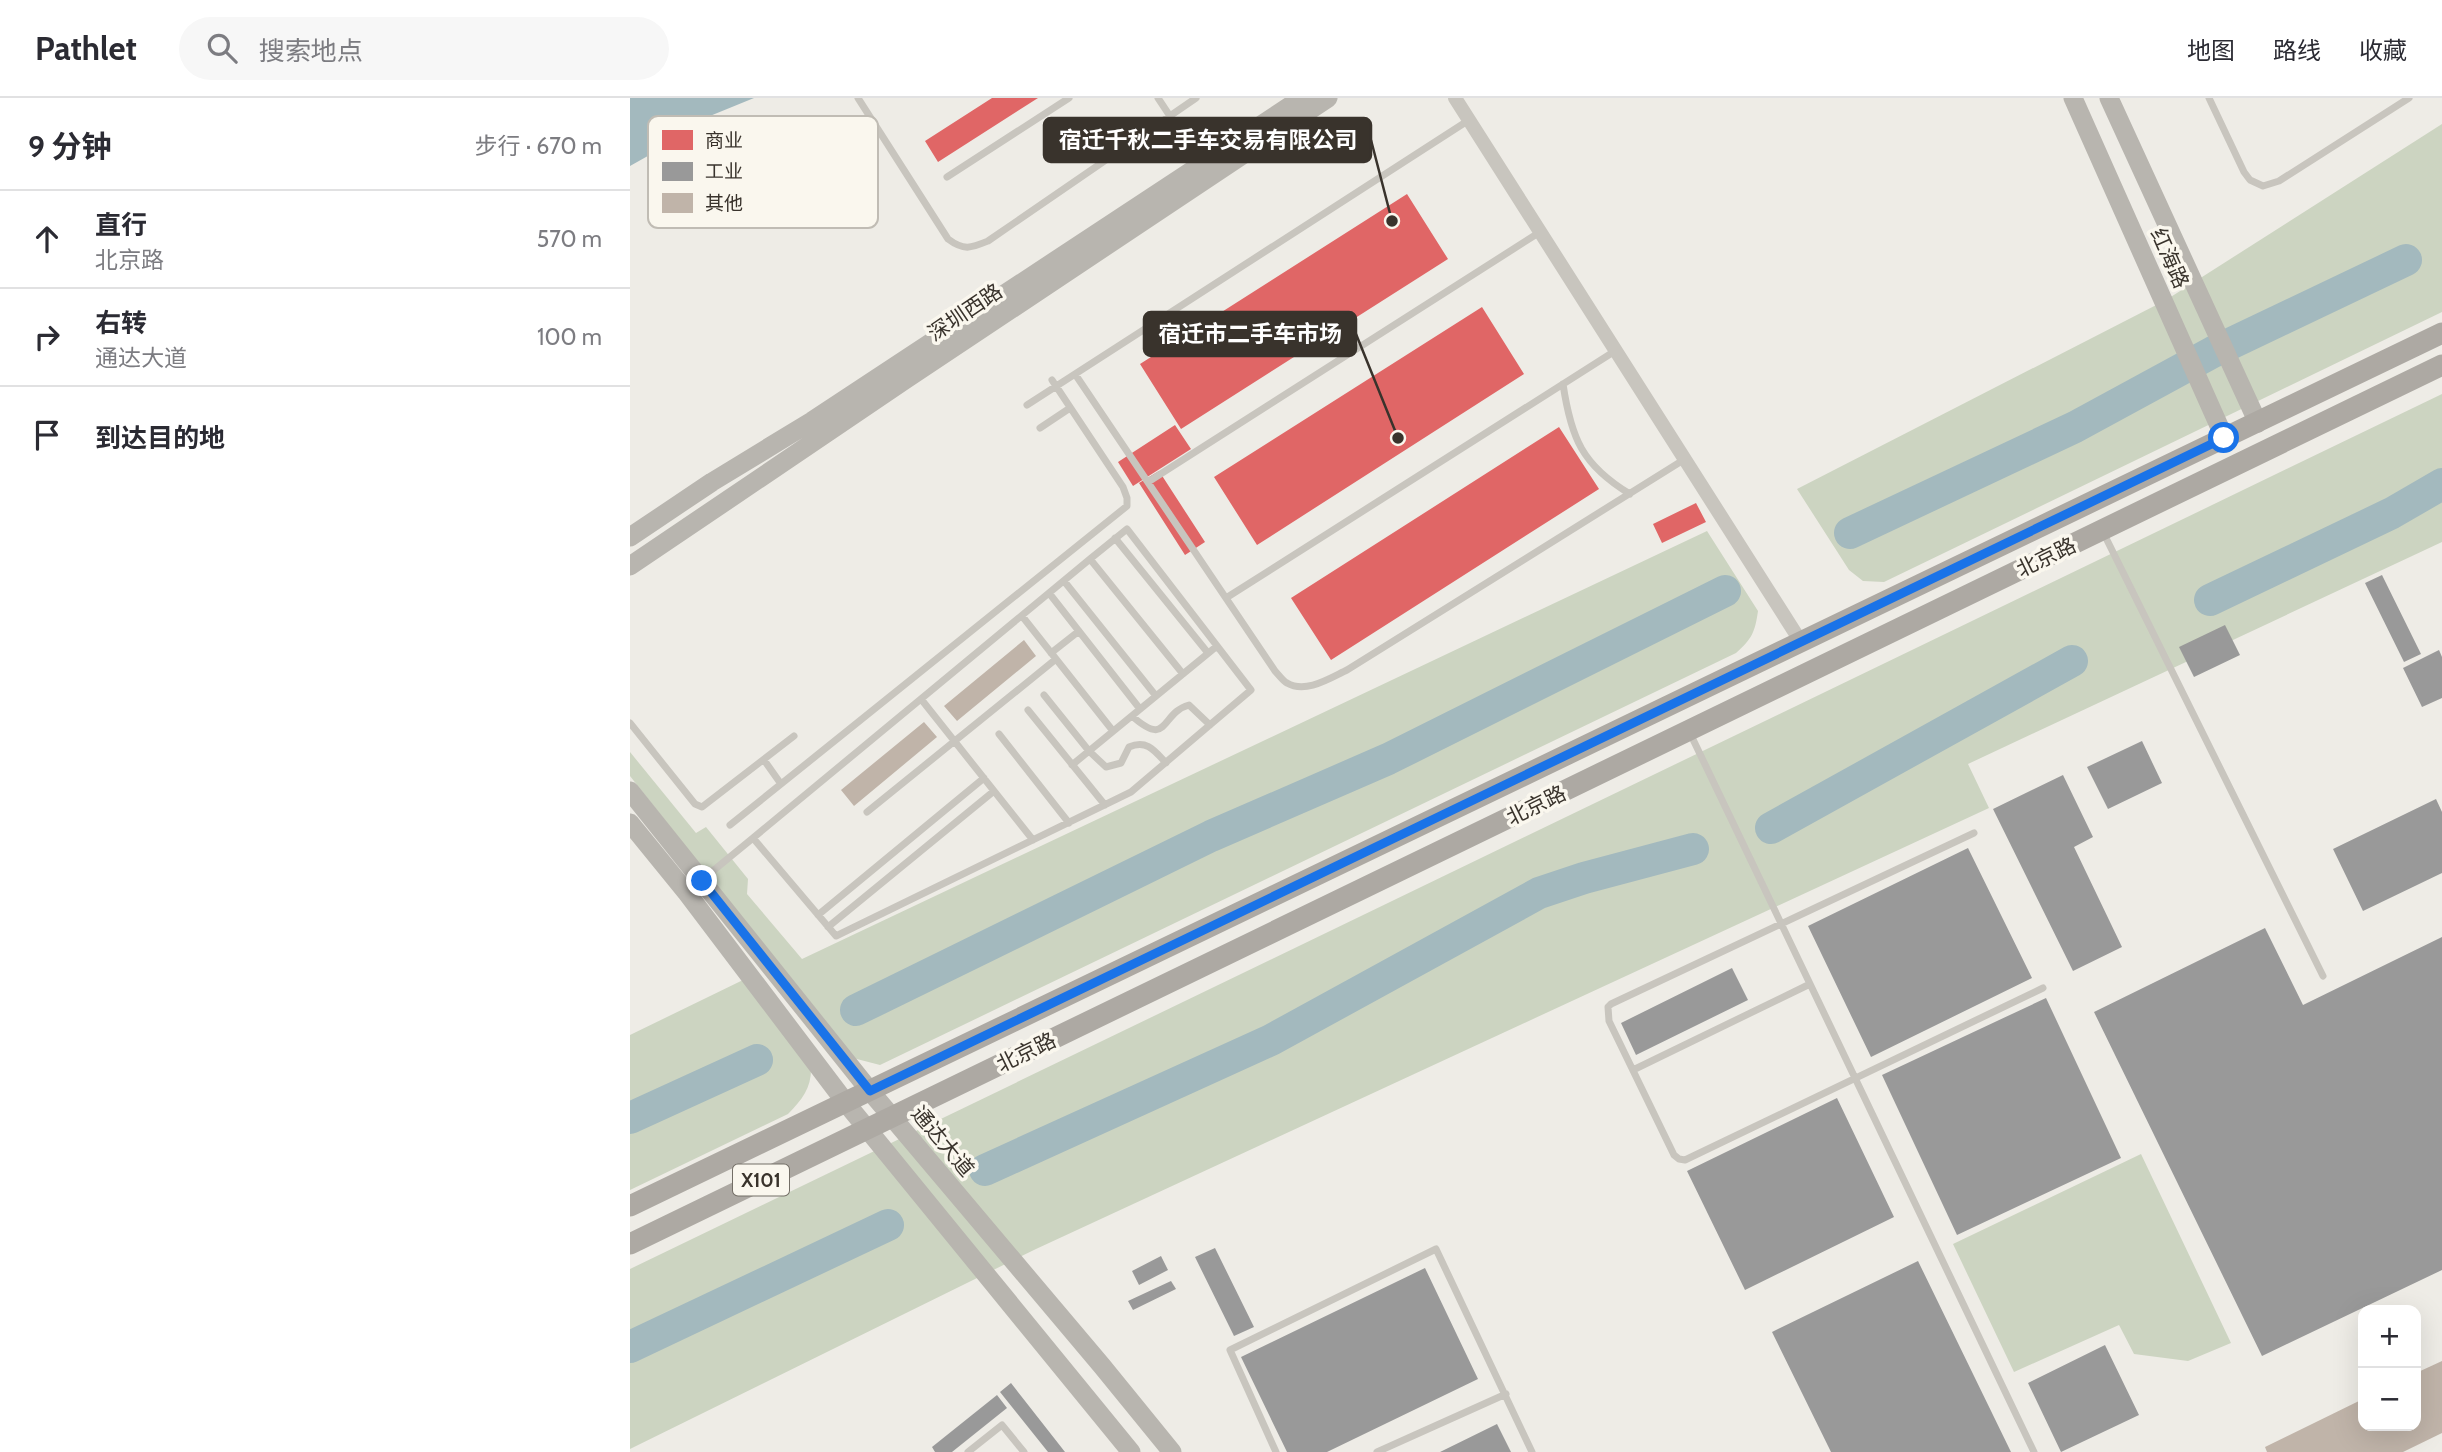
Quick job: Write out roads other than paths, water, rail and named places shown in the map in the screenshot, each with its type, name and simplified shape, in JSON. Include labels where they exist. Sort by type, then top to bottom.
[{"type":"main road","name":"北京路","points":[[630,1206],[2442,333]]},
{"type":"main road","name":"北京路","points":[[630,1244],[2442,365]]},
{"type":"street","name":"深圳西路","points":[[630,537],[712,482],[812,421],[1302,98]]},
{"type":"street","name":"深圳西路","points":[[630,566],[1328,98]]},
{"type":"street","points":[[1455,98],[1801,642]]},
{"type":"street","name":"红海路","points":[[2073,98],[2224,438]]},
{"type":"street","name":"红海路","points":[[2109,98],[2258,423]]},
{"type":"street","name":"通达大道","points":[[630,791],[846,1103],[1131,1452]]},
{"type":"street","name":"通达大道","points":[[630,823],[694,887],[870,1091],[1172,1452]]},
{"type":"lane","points":[[858,98],[869,116]]},
{"type":"lane","points":[[947,177],[1069,98]]},
{"type":"lane","points":[[1158,98],[1201,164]]},
{"type":"lane","points":[[878,129],[948,239],[959,247],[972,247],[988,241],[1196,98]]},
{"type":"lane","points":[[2209,98],[2244,172],[2250,180],[2263,186],[2278,181],[2409,98]]},
{"type":"lane","points":[[1027,405],[1054,384],[1075,374],[1469,120]]},
{"type":"lane","points":[[1148,482],[1540,232]]},
{"type":"lane","points":[[1226,598],[1616,350]]},
{"type":"lane","points":[[1075,374],[1275,671],[1288,684],[1303,687],[1322,683],[1346,670],[1685,459]]},
{"type":"lane","points":[[730,825],[1127,506],[1128,498],[1123,487],[1054,384]]},
{"type":"lane","points":[[1563,384],[1570,422],[1585,454],[1607,480],[1630,494]]},
{"type":"lane","points":[[1040,428],[1070,408]]},
{"type":"lane","points":[[694,887],[753,838],[921,699],[1022,616],[1126,529],[1251,690],[1131,792],[836,936],[753,838]]},
{"type":"lane","points":[[2102,530],[2323,976]]},
{"type":"lane","points":[[1115,538],[1208,653]]},
{"type":"lane","points":[[1090,559],[1183,674]]},
{"type":"lane","points":[[1063,581],[1157,695]]},
{"type":"lane","points":[[1049,593],[1140,709]]},
{"type":"lane","points":[[1022,616],[1113,731]]},
{"type":"lane","points":[[867,812],[955,741],[1054,656],[1079,631]]},
{"type":"lane","points":[[1072,765],[1217,646]]},
{"type":"lane","points":[[1044,695],[1089,751],[1106,767],[1121,763],[1129,747],[1144,743],[1166,763]]},
{"type":"lane","points":[[921,699],[1033,840]]},
{"type":"lane","points":[[1132,716],[1152,730],[1161,730],[1168,724],[1172,713],[1189,705],[1210,725]]},
{"type":"lane","points":[[1028,710],[1105,805]]},
{"type":"lane","points":[[630,723],[695,804],[702,807],[794,736]]},
{"type":"lane","points":[[1689,731],[2034,1452]]},
{"type":"lane","points":[[999,734],[1069,823]]},
{"type":"lane","points":[[764,760],[781,784]]},
{"type":"lane","points":[[818,915],[984,778]]},
{"type":"lane","points":[[828,927],[994,791]]},
{"type":"lane","points":[[1974,833],[1608,1007],[1609,1021],[1674,1155],[1685,1160],[2043,988]]},
{"type":"lane","points":[[1633,1070],[1810,984]]},
{"type":"lane","points":[[1276,1452],[1230,1350],[1436,1249],[1532,1452]]},
{"type":"lane","points":[[1377,1452],[1506,1394]]},
{"type":"lane","points":[[968,1452],[1002,1425],[1024,1452]]},
{"type":"water","points":[[630,98],[754,98],[710,116],[648,116],[648,156],[630,166]]},
{"type":"waterway","points":[[1850,533],[2075,427],[2213,352],[2406,260]]},
{"type":"waterway","points":[[2210,600],[2392,513],[2442,484]]},
{"type":"waterway","points":[[856,1010],[1211,836],[1388,759],[1725,591]]},
{"type":"waterway","points":[[1771,828],[2072,661]]},
{"type":"waterway","points":[[985,1170],[1271,1040],[1539,893],[1693,849]]},
{"type":"waterway","points":[[630,1118],[757,1060]]},
{"type":"waterway","points":[[630,1347],[888,1225]]},
{"type":"place","name":"宿迁千秋二手车交易有限公司","points":[[1392,221]]},
{"type":"place","name":"宿迁市二手车市场","points":[[1398,438]]}]
